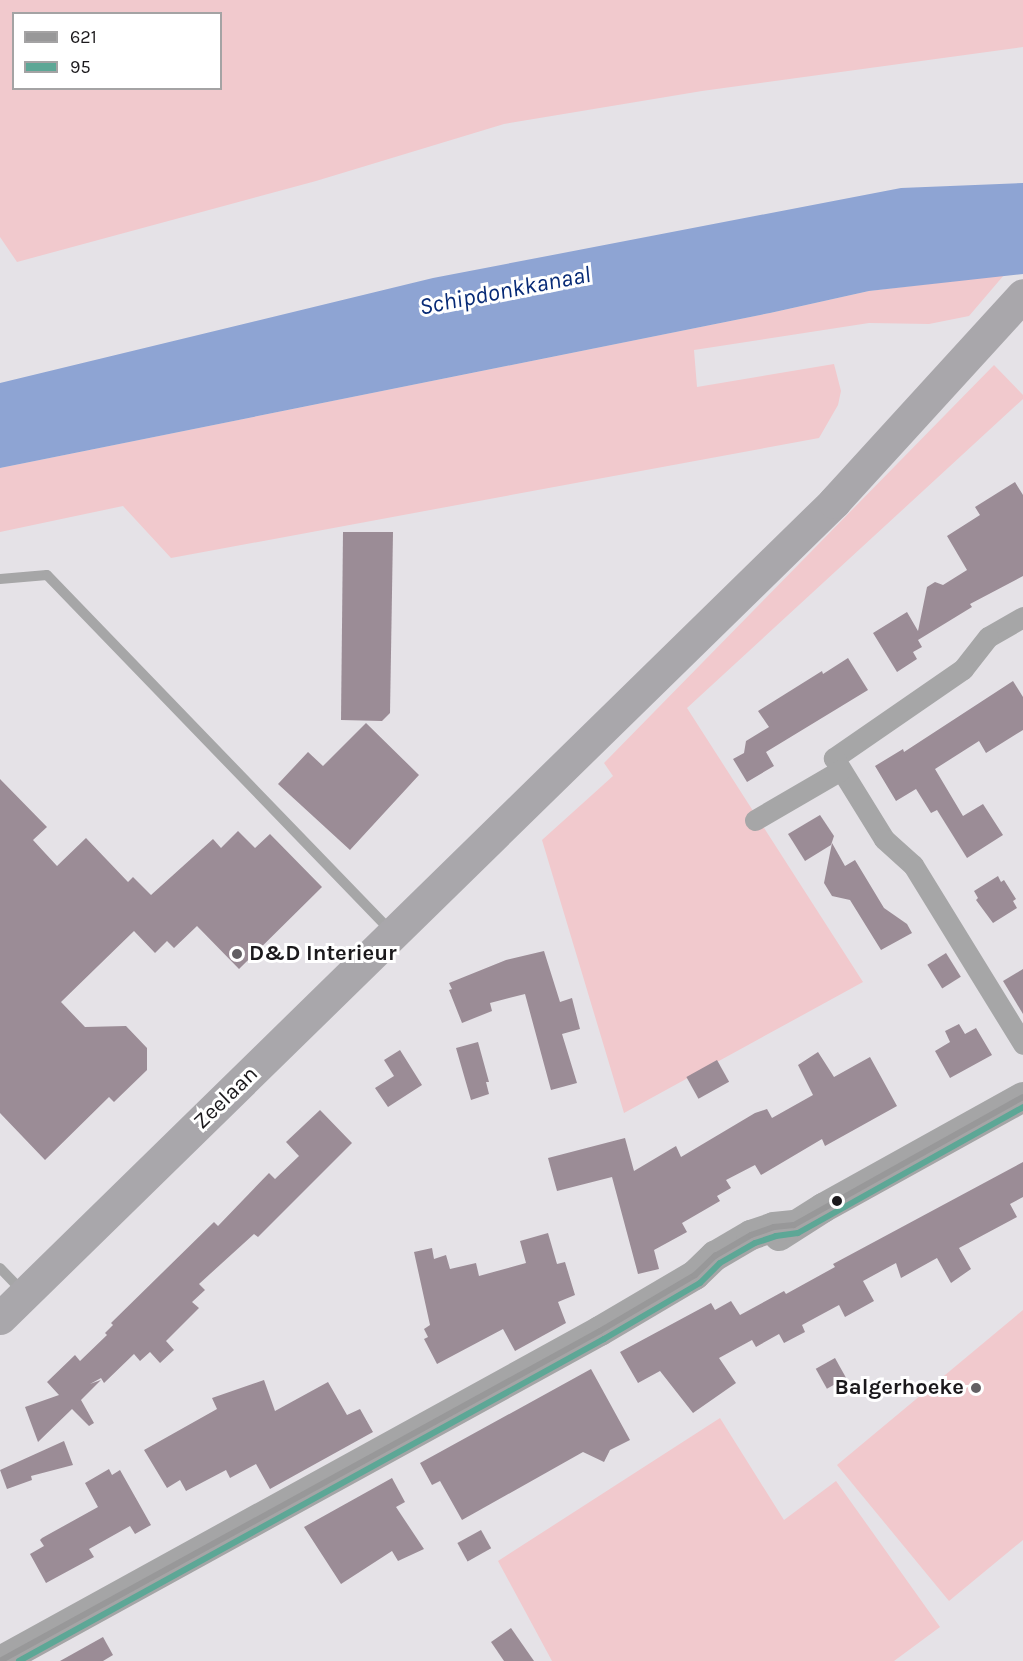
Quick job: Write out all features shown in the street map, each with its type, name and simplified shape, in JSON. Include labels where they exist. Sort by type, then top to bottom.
[{"type":"main road","name":"Zeelaan","points":[[0,1318],[834,502],[1023,295]]},
{"type":"main road","points":[[0,1661],[600,1331],[679,1300],[699,1289],[722,1268],[777,1238],[794,1225],[1023,1097]]},
{"type":"street","points":[[754,820],[838,764],[963,669],[988,637],[1023,616]]},
{"type":"street","points":[[838,764],[884,839],[913,865],[1023,1044]]},
{"type":"lane","points":[[0,579],[47,575],[394,933]]},
{"type":"lane","points":[[0,1268],[25,1294]]},
{"type":"shaded area","points":[[0,0],[1023,0],[1023,47],[702,91],[504,124],[316,181],[17,262],[0,237]]},
{"type":"shaded area","points":[[1004,275],[969,316],[929,324],[869,323],[694,350],[697,387],[834,364],[841,391],[838,405],[819,438],[171,558],[123,506],[0,532],[0,468],[869,291]]},
{"type":"shaded area","points":[[994,365],[1023,395],[1023,399],[687,708],[863,982],[624,1113],[542,840],[613,776],[604,763]]},
{"type":"shaded area","name":"Balgerhoeke","points":[[1023,1310],[1023,1540],[949,1601],[837,1465]]},
{"type":"shaded area","points":[[720,1418],[784,1520],[836,1481],[940,1627],[894,1661],[552,1661],[498,1561]]},
{"type":"water","name":"Schipdonkkanaal","points":[[1023,183],[1023,274],[869,291],[0,468],[0,383],[433,278],[901,188]]},
{"type":"building","points":[[1015,482],[1023,495],[1023,576],[970,604],[972,607],[918,640],[922,647],[913,652],[917,659],[897,672],[873,633],[907,612],[918,631],[927,587],[935,582],[943,585],[967,570],[947,536],[980,515],[975,507]]},
{"type":"building","points":[[343,532],[393,532],[390,713],[382,721],[341,720]]},
{"type":"building","points":[[848,658],[868,690],[766,752],[774,766],[747,782],[733,759],[744,753],[746,741],[769,727],[758,711],[822,671],[823,674]]},
{"type":"building","points":[[1013,681],[1023,697],[1023,730],[986,753],[979,741],[935,769],[963,816],[983,804],[1003,835],[967,858],[937,810],[931,813],[916,789],[896,801],[875,766],[903,749],[904,752]]},
{"type":"building","points":[[366,723],[419,775],[350,850],[278,784],[308,752],[323,766]]},
{"type":"building","points":[[0,779],[47,827],[33,840],[57,866],[86,838],[128,882],[133,877],[151,895],[213,839],[221,848],[238,831],[255,848],[270,834],[322,887],[239,969],[197,926],[174,948],[167,941],[155,953],[134,931],[61,1002],[85,1027],[126,1026],[147,1048],[147,1070],[114,1102],[109,1097],[45,1160],[0,1113]]},
{"type":"building","points":[[820,815],[834,836],[831,845],[805,861],[788,834]]},
{"type":"building","points":[[832,843],[845,866],[855,860],[884,908],[907,924],[912,933],[881,950],[850,900],[832,896],[824,883]]},
{"type":"building","points":[[998,876],[1001,882],[1004,880],[1016,899],[1013,901],[1017,908],[993,923],[976,900],[978,898],[974,891]]},
{"type":"building","points":[[544,951],[560,1002],[572,998],[580,1029],[562,1034],[577,1083],[551,1090],[525,994],[490,1003],[492,1011],[462,1023],[449,990],[452,989],[449,983],[506,960]]},
{"type":"building","points":[[946,953],[961,977],[942,988],[927,965]]},
{"type":"building","points":[[1023,969],[1023,1014],[1003,981]]},
{"type":"building","points":[[959,1024],[965,1034],[976,1028],[992,1055],[950,1078],[935,1051],[950,1042],[945,1031]]},
{"type":"building","points":[[478,1042],[489,1082],[486,1082],[489,1094],[471,1100],[456,1048]]},
{"type":"building","points":[[400,1050],[422,1085],[388,1107],[375,1088],[394,1076],[384,1060]]},
{"type":"building","points":[[818,1052],[834,1077],[870,1057],[897,1106],[825,1146],[822,1139],[761,1175],[755,1165],[726,1180],[731,1188],[717,1196],[720,1201],[682,1223],[687,1232],[654,1250],[659,1269],[638,1274],[612,1177],[557,1191],[548,1158],[625,1138],[634,1171],[676,1146],[681,1157],[755,1113],[767,1109],[772,1118],[813,1095],[798,1065]]},
{"type":"building","points":[[717,1060],[729,1082],[699,1099],[686,1077]]},
{"type":"building","points":[[320,1110],[352,1143],[258,1237],[254,1234],[199,1284],[205,1290],[192,1302],[199,1308],[166,1341],[174,1350],[160,1363],[150,1352],[140,1361],[134,1354],[104,1383],[101,1378],[90,1384],[101,1380],[81,1400],[94,1423],[89,1426],[72,1409],[38,1442],[25,1407],[59,1395],[47,1382],[75,1355],[80,1361],[107,1335],[105,1333],[113,1325],[111,1323],[214,1222],[218,1226],[269,1173],[275,1179],[299,1156],[286,1142]]},
{"type":"building","points":[[1023,1162],[1023,1197],[1010,1204],[1017,1217],[959,1248],[971,1269],[951,1283],[937,1258],[901,1278],[896,1263],[863,1281],[874,1301],[845,1317],[839,1305],[802,1325],[805,1332],[784,1343],[779,1334],[756,1347],[752,1340],[719,1358],[736,1383],[693,1413],[660,1371],[638,1383],[620,1352],[711,1303],[715,1310],[731,1301],[740,1315],[784,1291],[786,1294],[835,1267],[833,1264]]},
{"type":"building","points":[[548,1233],[557,1264],[565,1262],[575,1295],[558,1302],[566,1323],[515,1351],[503,1329],[437,1364],[424,1339],[428,1337],[424,1329],[430,1325],[414,1252],[432,1248],[434,1259],[446,1255],[450,1269],[476,1263],[479,1276],[526,1263],[520,1241]]},
{"type":"building","points":[[835,1358],[846,1378],[827,1389],[816,1369]]},
{"type":"building","points":[[591,1369],[630,1440],[610,1450],[604,1462],[583,1452],[462,1520],[440,1481],[432,1485],[420,1463]]},
{"type":"building","points":[[264,1380],[275,1411],[328,1382],[347,1415],[360,1409],[373,1432],[270,1489],[256,1464],[230,1478],[226,1470],[186,1491],[180,1480],[167,1488],[144,1450],[217,1409],[212,1398]]},
{"type":"building","points":[[64,1441],[73,1465],[31,1476],[32,1480],[7,1489],[0,1470]]},
{"type":"building","points":[[109,1469],[112,1475],[120,1470],[151,1525],[135,1534],[130,1526],[89,1549],[94,1557],[46,1583],[30,1554],[44,1546],[40,1540],[42,1538],[98,1507],[85,1483]]},
{"type":"building","points":[[392,1478],[405,1502],[396,1507],[424,1549],[398,1561],[392,1551],[341,1584],[304,1527]]},
{"type":"building","points":[[481,1530],[491,1548],[468,1561],[457,1543]]},
{"type":"building","points":[[511,1628],[534,1661],[504,1661],[491,1642]]},
{"type":"building","points":[[103,1637],[113,1655],[103,1661],[60,1661]]},
{"type":"transit line","name":"621","points":[[0,1661],[600,1331],[695,1275],[715,1256],[751,1235],[774,1227],[794,1225],[1023,1097]]},
{"type":"transit line","name":"95","points":[[19,1661],[604,1339],[700,1283],[720,1263],[755,1243],[776,1236],[798,1233],[1023,1107]]},
{"type":"place","name":"D&D Interieur","points":[[237,954]]},
{"type":"place","name":"Balgerhoeke","points":[[976,1388]]}]
